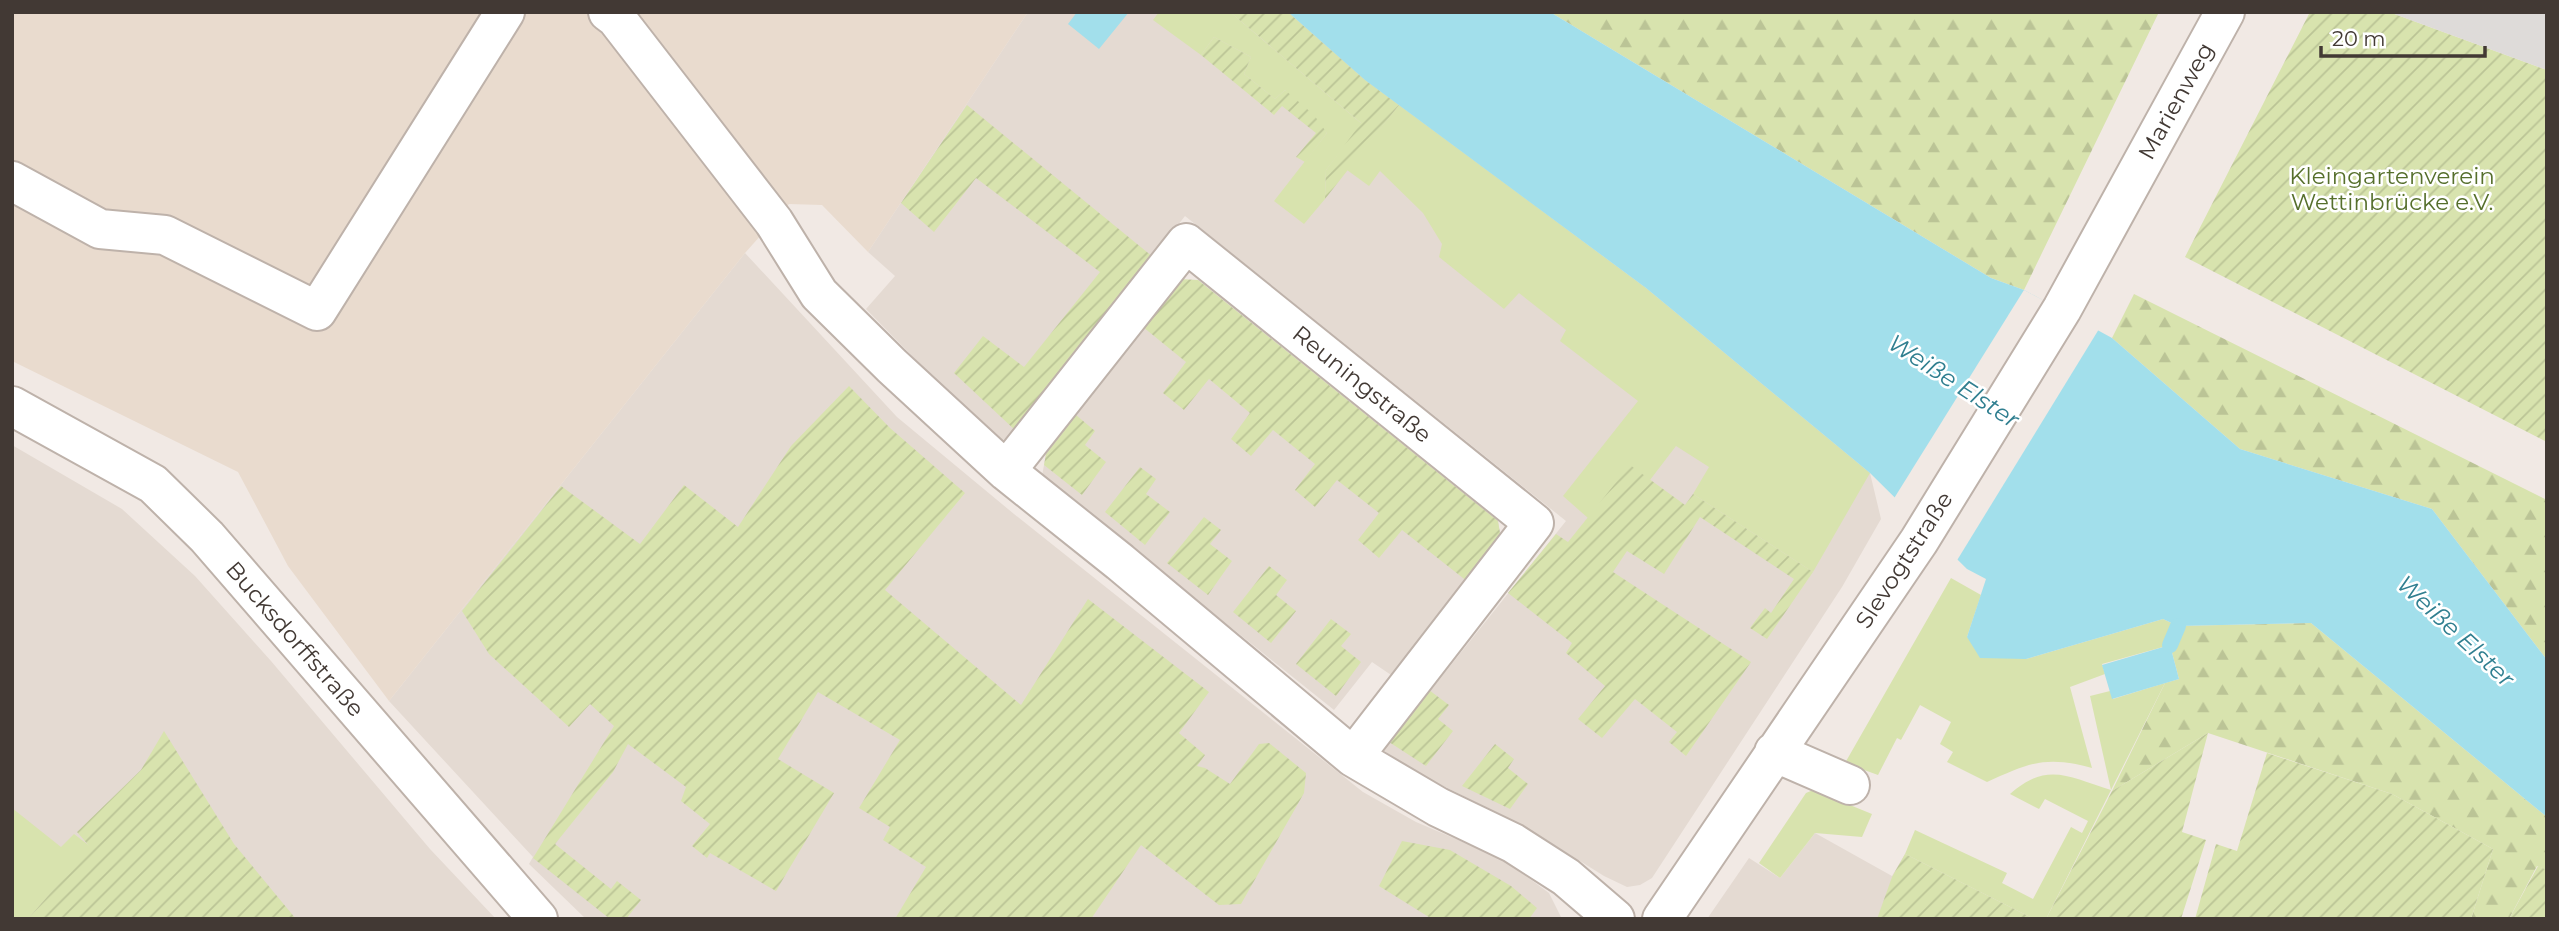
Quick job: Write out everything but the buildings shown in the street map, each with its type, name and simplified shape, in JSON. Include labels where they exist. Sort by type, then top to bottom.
[{"type":"street","points":[[12,181],[100,229],[165,235],[317,311],[505,12]]},
{"type":"street","points":[[608,12],[616,18],[774,222],[819,294],[892,366],[1006,471],[1120,562],[1353,757],[1438,807],[1513,843],[1566,877],[1615,919]]},
{"type":"street","name":"Marienweg","points":[[2126,189],[2225,12]]},
{"type":"street","name":"Slevogtstraße","points":[[1662,919],[1919,541],[2062,309],[2126,189]]},
{"type":"street","name":"Reuningstraße","points":[[1006,471],[1186,243],[1534,523],[1353,757]]},
{"type":"street","name":"Bucksdorffstraße","points":[[12,406],[153,484],[207,537],[538,919]]},
{"type":"street","points":[[1774,752],[1850,785]]},
{"type":"shaded area","points":[[12,12],[1028,12],[868,252],[822,205],[789,204],[745,253],[389,701],[288,566],[238,472],[12,361]]},
{"type":"shaded area","points":[[1028,12],[1288,12],[1399,105],[1646,288],[1870,473],[1881,519],[1842,587],[1652,878],[1640,885],[1627,887],[1604,876],[1524,826],[1419,774],[1383,750],[1566,521],[1185,216],[1016,431],[1003,440],[926,370],[866,309],[895,276],[868,252]]},
{"type":"shaded area","points":[[2389,12],[2547,12],[2547,70]]},
{"type":"shaded area","points":[[745,253],[897,417],[1014,514],[1363,792],[1416,822],[1503,859],[1549,893],[1562,919],[586,919],[529,864],[533,857],[389,701]]},
{"type":"shaded area","points":[[1198,280],[1498,521],[1501,539],[1394,677],[1372,662],[1334,710],[1042,476],[1046,454],[1143,327]]},
{"type":"shaded area","points":[[12,445],[122,509],[195,576],[271,661],[430,849],[496,919],[12,919]]},
{"type":"shaded area","points":[[1815,833],[1892,876],[1905,854],[2034,919],[1707,919],[1749,858],[1780,878]]},
{"type":"green space","points":[[1159,12],[1230,12],[1362,124],[1326,170],[1325,199],[1304,224],[1274,201],[1327,133],[1285,90],[1275,99],[1244,74],[1251,57],[1214,37],[1201,55],[1153,20]]},
{"type":"green space","points":[[1230,12],[1288,12],[1365,80],[1399,105],[1325,199],[1326,170],[1361,123]]},
{"type":"green space","points":[[1550,12],[2159,12],[2024,290],[1991,278]]},
{"type":"green space","name":"Kleingartenverein Wettinbrücke e.V.","points":[[2310,12],[2389,12],[2547,70],[2547,442],[2185,257]]},
{"type":"green space","points":[[1214,37],[1251,57],[1244,74],[1275,99],[1285,90],[1314,115],[1327,133],[1305,162],[1296,157],[1316,133],[1282,106],[1274,115],[1201,55]]},
{"type":"green space","points":[[967,105],[1153,257],[1016,431],[954,373],[983,336],[1024,367],[1100,272],[976,178],[934,232],[901,203]]},
{"type":"green space","points":[[1399,105],[1646,288],[1870,473],[1813,572],[1693,494],[1709,467],[1676,446],[1650,480],[1630,466],[1588,518],[1563,496],[1638,401],[1560,341],[1566,330],[1519,293],[1504,309],[1439,257],[1442,244],[1423,213],[1380,171],[1369,186],[1347,170]]},
{"type":"green space","points":[[1179,279],[1198,280],[1498,521],[1501,539],[1468,582],[1402,530],[1379,558],[1358,540],[1379,513],[1337,480],[1315,507],[1295,490],[1315,464],[1273,430],[1251,456],[1231,439],[1250,413],[1209,379],[1184,410],[1163,393],[1186,362],[1143,327]]},
{"type":"green space","points":[[2134,294],[2547,500],[2547,660],[2432,509],[2240,449],[2112,338]]},
{"type":"green space","points":[[849,386],[890,428],[965,493],[885,590],[1021,705],[1088,599],[1209,692],[1179,733],[1205,755],[1197,766],[1230,784],[1259,744],[1269,743],[1306,773],[1304,793],[1241,904],[1219,905],[1141,845],[1091,919],[895,919],[926,867],[883,840],[890,827],[859,808],[900,740],[818,692],[778,759],[834,793],[776,891],[710,853],[707,858],[692,846],[710,824],[681,801],[686,787],[628,744],[613,772],[555,844],[611,889],[617,881],[641,900],[626,919],[610,919],[533,858],[614,726],[590,704],[569,727],[489,654],[462,611],[561,486],[640,544],[684,485],[738,527],[791,446]]},
{"type":"green space","points":[[1076,415],[1095,431],[1085,445],[1106,462],[1082,495],[1044,465],[1046,454]]},
{"type":"green space","points":[[1630,465],[1685,505],[1693,494],[1813,572],[1767,639],[1750,628],[1765,608],[1771,613],[1794,579],[1700,517],[1664,574],[1627,551],[1613,572],[1751,662],[1686,756],[1669,742],[1677,732],[1635,699],[1602,738],[1578,719],[1605,686],[1566,653],[1572,643],[1508,593],[1556,534],[1568,542]]},
{"type":"green space","points":[[1140,467],[1156,479],[1146,494],[1170,512],[1145,545],[1105,512]]},
{"type":"green space","points":[[1204,517],[1221,530],[1210,544],[1232,561],[1208,595],[1167,563]]},
{"type":"green space","points":[[1269,566],[1287,580],[1276,595],[1296,611],[1271,643],[1233,612]]},
{"type":"green space","points":[[1951,578],[1981,595],[1967,637],[2026,659],[2163,619],[2178,626],[2170,645],[2102,664],[2105,674],[2070,687],[2092,768],[2062,762],[2038,763],[1987,782],[1947,762],[1953,752],[1940,744],[1951,722],[1920,705],[1901,740],[1897,738],[1878,775],[1845,763]]},
{"type":"green space","points":[[1331,619],[1351,634],[1341,646],[1361,662],[1336,696],[1296,664]]},
{"type":"green space","points":[[2311,623],[2547,817],[2547,870],[2537,866],[2509,919],[2471,919],[2493,849],[2392,794],[2208,733],[2112,791],[2165,683],[2179,679],[2170,645],[2178,626]]},
{"type":"green space","points":[[2165,683],[2046,919],[2034,919],[1905,854],[1915,830],[2007,873],[2002,883],[2033,899],[2071,827],[2082,833],[2088,821],[2045,799],[2039,809],[2010,794],[2023,784],[2047,775],[2070,777],[2111,790],[2090,696],[2110,691],[2113,699]]},
{"type":"green space","points":[[1429,690],[1449,705],[1438,719],[1453,731],[1426,766],[1389,742]]},
{"type":"green space","points":[[164,731],[234,844],[296,919],[28,919],[90,847],[77,832],[141,770]]},
{"type":"green space","points":[[2208,733],[2182,832],[2206,840],[2181,919],[2046,919],[2112,791]]},
{"type":"green space","points":[[1495,744],[1514,759],[1508,768],[1528,784],[1510,809],[1462,786]]},
{"type":"green space","points":[[2267,753],[2392,794],[2493,849],[2471,919],[2195,919],[2216,844],[2237,851]]},
{"type":"green space","points":[[1813,790],[1872,814],[1862,837],[1815,833],[1780,878],[1759,863],[1806,793]]},
{"type":"green space","points":[[12,808],[61,847],[74,834],[91,847],[28,919],[12,919]]},
{"type":"green space","points":[[1402,841],[1450,850],[1511,886],[1537,908],[1529,919],[1432,919],[1379,886]]},
{"type":"green space","points":[[1905,854],[2034,919],[1877,919],[1892,877]]},
{"type":"green space","points":[[2538,866],[2547,870],[2547,919],[2509,919]]},
{"type":"water","points":[[1077,12],[1129,12],[1099,49],[1068,24]]},
{"type":"water","name":"Weiße Elster","points":[[1288,12],[1550,12],[1991,278],[2024,290],[2112,338],[2240,449],[2432,509],[2547,660],[2547,817],[2311,623],[2178,626],[2163,619],[2026,659],[1980,658],[1967,637],[1986,579],[1967,569],[1870,473],[1646,288],[1365,80]]},
{"type":"water","points":[[2170,645],[2179,679],[2112,699],[2102,665]]},
{"type":"pier","points":[[2024,290],[2099,329],[1956,562],[1893,500]]},
{"type":"waterway","points":[[2170,645],[2178,626]]}]
